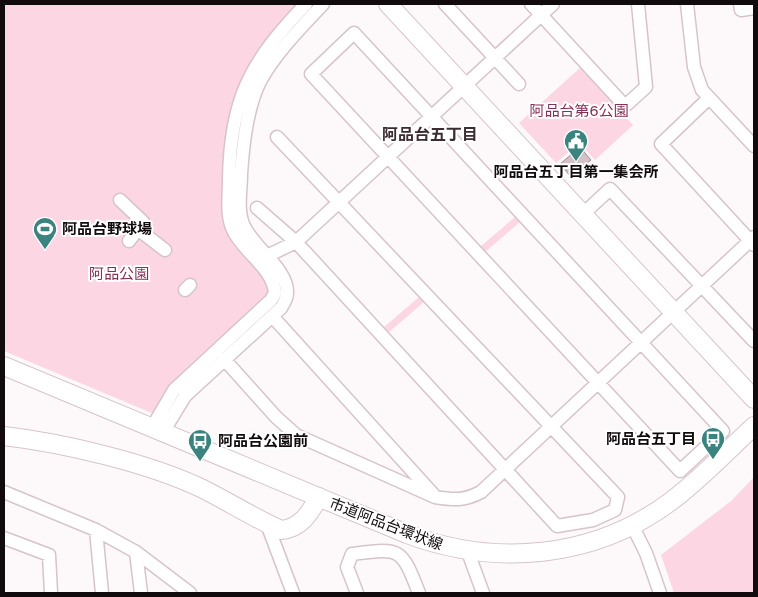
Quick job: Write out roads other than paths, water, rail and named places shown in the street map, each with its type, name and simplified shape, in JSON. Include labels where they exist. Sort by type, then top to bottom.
[{"type":"street","points":[[160,426],[174,390],[270,300],[274,293],[271,279],[233,230],[229,216],[230,156],[237,106],[246,81],[286,24],[306,4]]},
{"type":"street","points":[[160,426],[185,396],[281,308],[288,296],[281,274],[243,225],[240,214],[242,156],[250,110],[258,87],[297,30],[323,4]]},
{"type":"street","points":[[388,4],[754,399]]},
{"type":"street","points":[[445,4],[519,84]]},
{"type":"street","points":[[531,4],[625,106],[646,87],[638,4]]},
{"type":"street","points":[[267,256],[296,242],[553,4]]},
{"type":"street","points":[[687,4],[694,67],[702,90],[754,146]]},
{"type":"street","points":[[740,4],[741,10],[754,8]]},
{"type":"street","points":[[354,33],[723,431],[680,471],[388,157],[311,74],[354,33]]},
{"type":"street","points":[[224,359],[276,417],[296,435],[435,497],[457,501],[481,492],[641,342],[753,241],[661,144],[709,98]]},
{"type":"street","points":[[257,208],[296,242],[557,526],[593,520],[615,510],[618,497],[277,137]]},
{"type":"street","points":[[583,214],[610,188],[754,341]]},
{"type":"street","points":[[120,200],[143,222],[139,230],[129,240]]},
{"type":"street","points":[[139,230],[165,250]]},
{"type":"street","points":[[272,316],[435,497]]},
{"type":"street","name":"市道阿品台環状線","points":[[4,366],[160,426],[319,498],[427,542],[468,552],[511,555],[554,551],[595,540],[632,525],[682,493],[754,426]]},
{"type":"street","points":[[4,436],[72,449],[160,473],[203,489],[281,530],[292,529],[310,512],[319,498]]},
{"type":"street","points":[[380,473],[390,464],[396,453]]},
{"type":"street","points":[[4,492],[96,530],[136,552],[190,593]]},
{"type":"street","points":[[267,524],[293,593]]},
{"type":"street","points":[[632,525],[646,553],[660,593]]},
{"type":"street","points":[[96,530],[102,593]]},
{"type":"street","points":[[4,538],[49,554],[51,593]]},
{"type":"street","points":[[357,593],[348,567],[352,554],[390,550],[402,556],[407,562],[419,593]]},
{"type":"street","points":[[136,552],[141,593]]},
{"type":"street","points":[[468,552],[483,593]]},
{"type":"place","name":"阿品台五丁目第一集会所","points":[[576,162]]},
{"type":"place","name":"阿品台野球場","points":[[45,250]]},
{"type":"place","name":"阿品台五丁目","points":[[713,460]]},
{"type":"place","name":"阿品台公園前","points":[[200,462]]},
{"type":"district","name":"阿品台五丁目","points":[[430,134]]},
{"type":"park label","name":"阿品台第6公園","points":[[579,111]]},
{"type":"park label","name":"阿品公園","points":[[119,274]]}]
